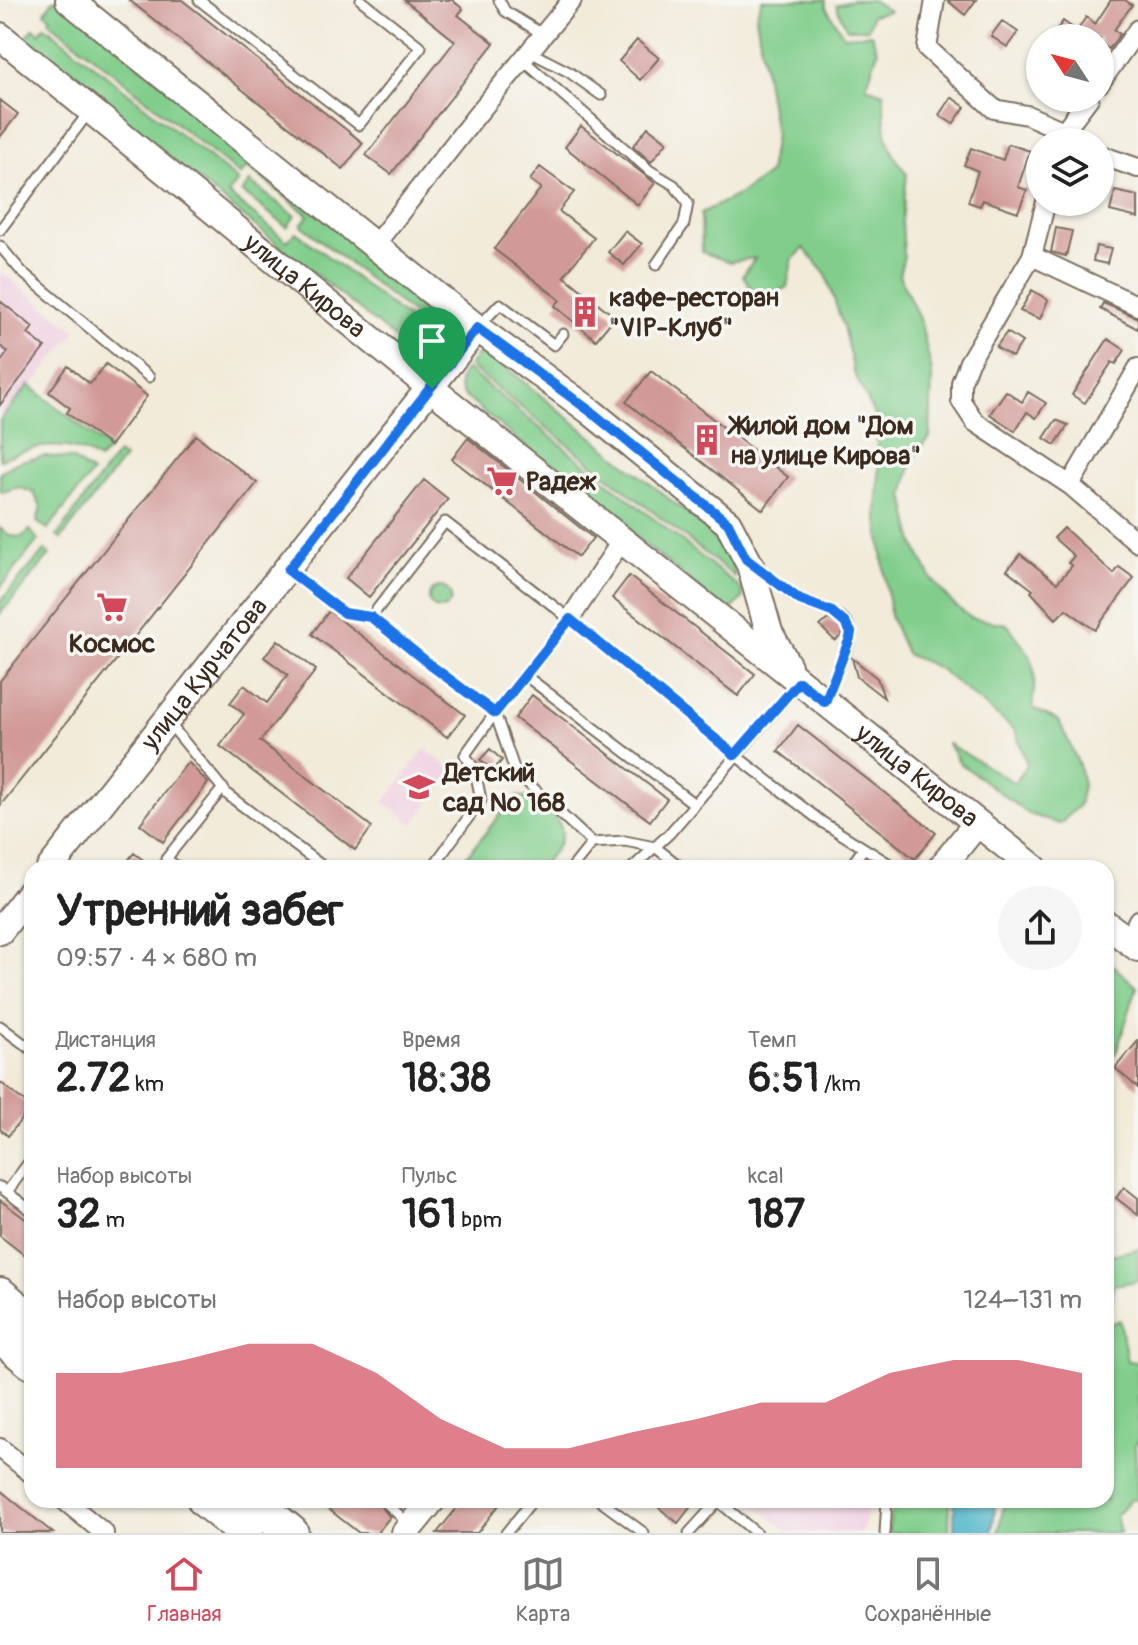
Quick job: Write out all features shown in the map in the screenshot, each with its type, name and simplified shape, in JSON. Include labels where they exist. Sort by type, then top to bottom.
[{"type":"highway","points":[[0,1295],[24,1314]]},
{"type":"highway","points":[[0,1336],[24,1356]]},
{"type":"highway","points":[[215,1508],[246,1533]]},
{"type":"highway","points":[[261,1508],[291,1533]]},
{"type":"main road","name":"улица Кирова","points":[[69,0],[477,328],[590,411],[728,523],[746,559],[769,632],[799,682]]},
{"type":"main road","name":"улица Кирова","points":[[0,36],[432,389],[1024,860]]},
{"type":"main road","name":"улица Курчатова","points":[[56,860],[432,389],[477,328]]},
{"type":"main road","points":[[947,860],[977,823]]},
{"type":"main road","points":[[0,931],[24,900]]},
{"type":"main road","points":[[1114,927],[1135,936]]},
{"type":"main road","points":[[412,1531],[427,1508]]},
{"type":"street","points":[[374,246],[572,0]]},
{"type":"street","points":[[935,0],[927,48],[994,109],[1027,115],[1050,128]]},
{"type":"street","points":[[1114,63],[1138,29]]},
{"type":"street","points":[[1114,160],[1138,168]]},
{"type":"street","points":[[1042,216],[1032,256],[969,362],[961,383],[961,401],[975,422],[1070,485],[1138,543]]},
{"type":"street","points":[[1032,256],[1138,306]]},
{"type":"street","points":[[1070,485],[1138,368]]},
{"type":"street","points":[[570,619],[622,540]]},
{"type":"street","points":[[0,1448],[24,1468]]},
{"type":"street","points":[[74,1508],[104,1533]]},
{"type":"lane","points":[[199,0],[359,125],[421,47],[361,0]]},
{"type":"lane","points":[[499,0],[505,11],[544,35]]},
{"type":"lane","points":[[526,56],[569,72],[601,95]]},
{"type":"lane","points":[[526,56],[649,170],[674,185],[688,203],[684,224],[656,265]]},
{"type":"lane","points":[[0,230],[91,110]]},
{"type":"lane","points":[[0,246],[22,272],[149,377]]},
{"type":"lane","points":[[477,328],[507,295]]},
{"type":"lane","points":[[500,304],[522,314],[536,332],[554,345],[563,334]]},
{"type":"lane","points":[[536,332],[544,322]]},
{"type":"lane","points":[[371,617],[445,522],[570,619],[735,755],[822,822],[883,860]]},
{"type":"lane","points":[[746,559],[800,600],[832,612],[849,628],[847,646],[825,702]]},
{"type":"lane","points":[[288,570],[344,613],[371,617],[495,713],[515,771],[592,843],[625,841],[655,847],[672,860]]},
{"type":"lane","points":[[438,860],[481,800],[475,770],[465,755],[570,619]]},
{"type":"lane","points":[[526,676],[693,803]]},
{"type":"lane","points":[[641,860],[669,834],[799,682]]},
{"type":"lane","points":[[167,721],[223,788],[315,860]]},
{"type":"lane","points":[[167,860],[223,788]]},
{"type":"lane","points":[[578,860],[592,843]]},
{"type":"lane","points":[[855,860],[864,848]]},
{"type":"lane","points":[[0,1026],[24,1044]]},
{"type":"lane","points":[[24,1167],[3,1189],[24,1205]]},
{"type":"lane","points":[[390,1508],[412,1531]]},
{"type":"lane","points":[[506,1533],[526,1508]]},
{"type":"lane","points":[[610,1508],[644,1533]]},
{"type":"lane","points":[[689,1533],[710,1508]]},
{"type":"lane","points":[[726,1508],[756,1533]]},
{"type":"lane","points":[[885,1533],[887,1508]]},
{"type":"shaded area","points":[[0,271],[76,331],[0,426]]},
{"type":"shaded area","name":"Детский сад № 168","points":[[425,749],[453,771],[413,824],[384,802]]},
{"type":"shaded area","points":[[759,1508],[869,1508],[861,1533],[790,1533]]},
{"type":"green space","points":[[53,0],[60,0],[453,321],[455,329],[449,343],[301,225],[308,215],[248,167],[240,175],[49,21],[51,18],[45,12]]},
{"type":"green space","points":[[762,0],[826,0],[826,7],[844,36],[871,34],[878,51],[866,87],[884,93],[887,136],[899,164],[907,174],[902,222],[904,256],[899,275],[921,323],[932,373],[930,437],[912,460],[904,495],[914,543],[931,578],[953,604],[971,618],[1007,624],[1028,654],[1034,671],[1032,708],[1059,721],[1079,765],[1083,785],[1079,805],[1060,824],[1029,814],[960,763],[947,743],[1015,783],[1027,764],[1015,730],[937,667],[906,654],[890,616],[877,513],[879,474],[875,415],[854,373],[826,275],[804,248],[792,260],[787,287],[758,302],[743,275],[755,258],[729,262],[702,252],[701,213],[738,195],[769,174],[775,134],[756,16]]},
{"type":"green space","points":[[853,0],[872,0],[889,11],[872,15],[868,29],[847,29],[836,5]]},
{"type":"green space","points":[[45,26],[238,181],[228,194],[287,241],[296,232],[447,349],[431,362],[422,360],[24,40],[34,28],[39,33]]},
{"type":"green space","points":[[250,182],[295,216],[287,227],[242,192]]},
{"type":"green space","points":[[482,353],[489,354],[709,531],[731,561],[735,577],[469,366]]},
{"type":"green space","points":[[466,369],[733,582],[742,590],[743,598],[731,610],[724,609],[462,394],[460,381]]},
{"type":"green space","points":[[29,385],[109,449],[99,460],[75,449],[50,446],[0,460],[0,420]]},
{"type":"green space","points":[[117,454],[124,458],[61,539],[57,536]]},
{"type":"green space","points":[[46,456],[72,459],[92,473],[48,529],[37,522],[41,507],[34,493],[19,487],[0,490],[0,472],[20,461]]},
{"type":"green space","points":[[0,528],[11,536],[22,537],[30,530],[38,540],[0,588]]},
{"type":"green space","points":[[45,550],[50,555],[0,614],[0,602]]},
{"type":"green space","points":[[436,587],[444,587],[451,598],[444,609],[436,609],[429,602],[429,594]]},
{"type":"green space","points":[[519,796],[531,800],[561,826],[561,840],[546,860],[463,860],[511,801]]},
{"type":"green space","points":[[1114,966],[1137,987],[1114,1055]]},
{"type":"green space","points":[[1138,1249],[1138,1281],[1114,1285],[1114,1254]]},
{"type":"green space","points":[[1120,1320],[1127,1361],[1138,1362],[1138,1443],[1135,1444],[1138,1500],[1130,1500],[1116,1515],[1120,1533],[998,1533],[1003,1508],[1114,1508],[1114,1322]]},
{"type":"green space","points":[[892,1508],[950,1508],[949,1533],[888,1533]]},
{"type":"water","points":[[954,1508],[995,1508],[992,1533],[954,1533]]},
{"type":"building","points":[[129,0],[182,0],[363,143],[343,169]]},
{"type":"building","points":[[404,0],[452,0],[463,9],[458,15],[494,43],[391,174],[366,155],[455,41]]},
{"type":"building","points":[[947,0],[976,0],[965,15]]},
{"type":"building","points":[[1111,0],[1125,0],[1132,5],[1114,30],[1114,24],[1095,24]]},
{"type":"building","points":[[1086,17],[1095,24],[1082,24]]},
{"type":"building","points":[[1002,21],[1018,32],[1007,47],[991,36]]},
{"type":"building","points":[[637,40],[659,58],[640,80],[619,61]]},
{"type":"building","points":[[951,97],[965,107],[953,124],[939,115]]},
{"type":"building","points":[[0,100],[18,114],[0,137]]},
{"type":"building","points":[[581,126],[655,183],[638,205],[565,147]]},
{"type":"building","points":[[648,127],[667,142],[651,162],[633,146]]},
{"type":"building","points":[[1008,144],[1026,150],[1026,163],[1018,187],[1026,192],[1018,212],[983,200],[980,206],[968,202],[978,171],[964,165],[971,148],[1003,160]]},
{"type":"building","points":[[540,167],[574,192],[559,211],[594,238],[564,276],[615,317],[596,340],[555,306],[560,300],[494,249],[541,188],[530,180]]},
{"type":"building","points":[[1115,191],[1138,196],[1138,218],[1114,212]]},
{"type":"building","points":[[1056,228],[1072,231],[1066,256],[1051,252]]},
{"type":"building","points":[[625,231],[642,244],[624,265],[608,252]]},
{"type":"building","points":[[1096,246],[1111,249],[1107,264],[1093,261]]},
{"type":"building","points":[[1032,290],[1048,300],[1040,319],[1020,311]]},
{"type":"building","points":[[0,301],[33,327],[28,334],[45,347],[0,405],[0,363],[8,352],[0,346]]},
{"type":"building","points":[[1103,303],[1138,318],[1138,329],[1100,309]]},
{"type":"building","points":[[1007,332],[1022,342],[1012,357],[996,347]]},
{"type":"building","points":[[1108,339],[1125,350],[1116,364],[1112,362],[1085,403],[1072,395]]},
{"type":"building","points":[[106,364],[147,396],[110,446],[67,413],[70,408],[49,392],[68,366],[90,384]]},
{"type":"building","name":"Жилой дом \"Дом на улице Кирова\"","points":[[651,371],[788,477],[763,510],[626,402]]},
{"type":"building","points":[[1006,391],[1022,402],[1028,392],[1046,403],[1036,418],[1027,412],[1015,431],[990,414]]},
{"type":"building","points":[[1056,420],[1068,425],[1055,445],[1044,438]]},
{"type":"building","points":[[196,435],[257,483],[0,806],[0,681]]},
{"type":"building","points":[[468,438],[593,538],[578,557],[452,459]]},
{"type":"building","points":[[424,480],[448,499],[369,597],[346,578]]},
{"type":"building","points":[[1064,528],[1114,574],[1119,567],[1134,578],[1095,630],[1066,609],[1056,619],[1031,592],[1033,590],[1007,570],[1020,554],[1057,583],[1072,566],[1068,563],[1074,556],[1054,538]]},
{"type":"building","points":[[629,576],[755,674],[738,696],[612,598]]},
{"type":"building","points":[[329,611],[465,715],[447,737],[312,634]]},
{"type":"building","points":[[828,619],[839,625],[843,634],[835,641],[820,626]]},
{"type":"building","points":[[278,640],[316,670],[260,741],[372,827],[355,850],[220,746],[244,714],[230,703],[244,685],[267,703],[288,675],[264,657]]},
{"type":"building","points":[[852,658],[877,678],[884,698],[857,677]]},
{"type":"building","points":[[532,695],[667,799],[650,821],[515,718]]},
{"type":"building","points":[[798,725],[936,833],[915,859],[778,751]]},
{"type":"building","points":[[490,749],[502,760],[493,771],[480,760]]},
{"type":"building","points":[[188,762],[208,783],[163,842],[140,824]]},
{"type":"building","points":[[134,853],[143,860],[128,860]]},
{"type":"building","points":[[1138,1041],[1138,1088],[1115,1068]]},
{"type":"building","points":[[0,1082],[24,1101],[24,1116],[8,1136],[0,1129]]},
{"type":"building","points":[[1124,1187],[1138,1198],[1138,1215],[1116,1198]]},
{"type":"building","points":[[0,1200],[24,1218],[24,1255],[0,1236]]},
{"type":"building","points":[[0,1490],[53,1533],[0,1533]]},
{"type":"building","points":[[327,1508],[383,1508],[390,1517],[377,1533],[359,1533]]},
{"type":"building","points":[[457,1508],[497,1508],[477,1533],[437,1533]]},
{"type":"building","points":[[659,1508],[690,1508],[678,1523]]},
{"type":"place","name":"кафе-ресторан \"VIP-Клуб\"","points":[[585,312]]},
{"type":"place","name":"Жилой дом \"Дом на улице Кирова\"","points":[[707,440]]},
{"type":"place","name":"Радеж","points":[[502,481]]},
{"type":"place","name":"Космос","points":[[112,607]]},
{"type":"place","name":"Детский сад № 168","points":[[419,787]]},
{"type":"route","points":[[477,328],[590,411],[728,523],[746,559],[800,600],[832,612],[845,623],[851,632],[850,638],[825,702],[799,682],[735,755],[570,619],[495,713],[371,617],[344,613],[288,570],[432,389],[477,328]]}]
